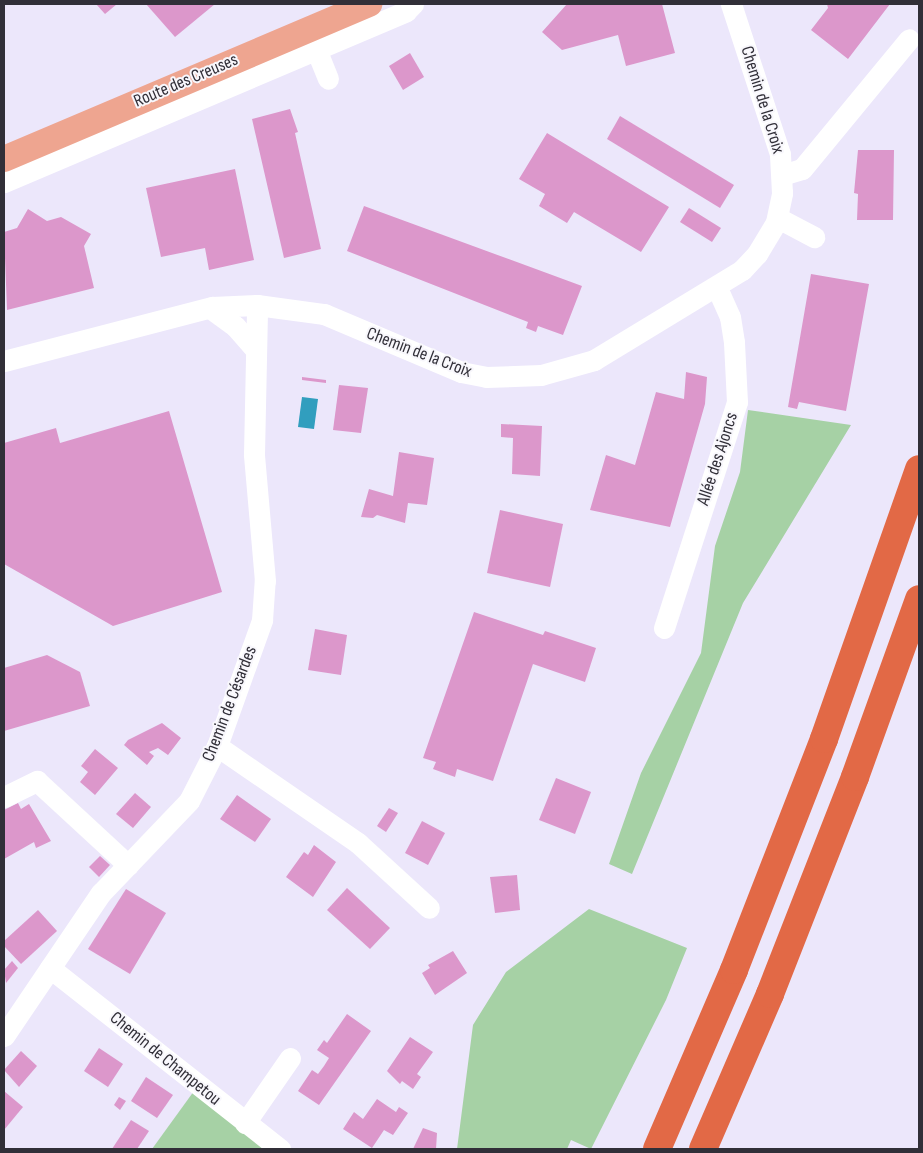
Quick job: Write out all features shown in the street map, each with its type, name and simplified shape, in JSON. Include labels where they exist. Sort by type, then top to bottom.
[{"type":"highway","points":[[657,1149],[734,970],[824,739],[919,469]]},
{"type":"highway","points":[[703,1149],[774,985],[855,777],[919,599]]},
{"type":"main road","name":"Route des Creuses","points":[[4,158],[334,11],[369,4]]},
{"type":"street","points":[[4,182],[406,11],[413,4]]},
{"type":"street","name":"Chemin de la Croix","points":[[4,361],[210,308],[257,305],[324,314],[461,372],[516,378],[594,360],[717,288],[757,254],[778,218],[782,175],[774,134],[731,4]]},
{"type":"street","points":[[782,175],[802,169],[909,39]]},
{"type":"street","points":[[316,49],[328,79]]},
{"type":"street","points":[[778,218],[814,237]]},
{"type":"street","name":"Allée des Ajoncs","points":[[664,628],[736,402],[738,367],[730,317],[717,288]]},
{"type":"street","name":"Chemin de Césardes","points":[[4,1036],[101,893],[189,801],[217,746],[262,620],[265,581],[254,454],[257,305]]},
{"type":"street","points":[[210,308],[235,326],[255,349]]},
{"type":"street","points":[[217,746],[358,843],[429,908]]},
{"type":"street","points":[[4,797],[37,781],[128,865]]},
{"type":"street","name":"Chemin de Champetou","points":[[50,968],[280,1149]]},
{"type":"street","points":[[245,1123],[290,1058]]},
{"type":"green space","points":[[748,410],[851,425],[743,603],[632,874],[609,864],[641,773],[701,653],[715,546],[740,472]]},
{"type":"green space","points":[[589,909],[687,948],[666,1000],[591,1149],[571,1140],[567,1149],[457,1149],[473,1025],[506,972]]},
{"type":"green space","points":[[194,1091],[264,1149],[152,1149]]},
{"type":"water","points":[[302,397],[318,399],[314,429],[298,427]]},
{"type":"building","points":[[96,4],[117,4],[105,14]]},
{"type":"building","points":[[146,4],[215,4],[175,37]]},
{"type":"building","points":[[567,4],[662,4],[675,53],[626,66],[618,35],[562,50],[542,32]]},
{"type":"building","points":[[827,4],[890,4],[848,59],[811,30],[828,8]]},
{"type":"building","points":[[410,53],[424,77],[403,90],[389,66]]},
{"type":"building","points":[[290,109],[298,132],[295,133],[321,249],[284,258],[252,119]]},
{"type":"building","points":[[620,116],[734,185],[720,208],[607,139]]},
{"type":"building","points":[[547,133],[669,207],[641,252],[574,212],[567,223],[539,206],[545,194],[519,179]]},
{"type":"building","points":[[858,150],[894,150],[893,220],[857,220],[858,194],[854,193]]},
{"type":"building","points":[[235,169],[254,260],[209,270],[205,248],[161,257],[146,188]]},
{"type":"building","points":[[364,206],[582,286],[563,335],[538,326],[536,332],[526,328],[528,322],[347,251]]},
{"type":"building","points":[[689,208],[721,228],[712,242],[680,222]]},
{"type":"building","points":[[28,209],[47,221],[61,217],[91,234],[84,246],[94,288],[7,310],[4,232],[17,228]]},
{"type":"building","points":[[811,274],[869,284],[846,411],[799,402],[797,409],[788,407]]},
{"type":"building","points":[[686,372],[707,377],[705,404],[670,527],[590,510],[606,455],[635,465],[656,392],[684,399]]},
{"type":"building","points":[[302,377],[326,380],[326,383],[302,380]]},
{"type":"building","points":[[339,385],[368,388],[361,433],[333,430]]},
{"type":"building","points":[[169,411],[222,592],[113,626],[4,564],[4,443],[56,428],[60,443]]},
{"type":"building","points":[[501,424],[542,426],[540,476],[512,474],[513,438],[501,437]]},
{"type":"building","points":[[399,452],[434,458],[427,505],[408,503],[405,523],[377,515],[373,518],[361,517],[369,489],[393,496]]},
{"type":"building","points":[[500,510],[563,524],[550,587],[487,573]]},
{"type":"building","points":[[474,612],[543,635],[545,631],[596,648],[585,682],[533,664],[493,781],[457,769],[455,777],[433,769],[436,762],[423,758]]},
{"type":"building","points":[[315,629],[347,635],[341,675],[308,670]]},
{"type":"building","points":[[47,655],[80,672],[90,706],[4,731],[4,668]]},
{"type":"building","points":[[162,723],[181,738],[168,755],[158,748],[149,752],[154,756],[147,765],[124,745],[128,740]]},
{"type":"building","points":[[95,749],[118,768],[95,795],[80,782],[88,772],[81,766]]},
{"type":"building","points":[[556,778],[591,792],[575,834],[539,820]]},
{"type":"building","points":[[135,793],[151,807],[133,828],[116,814]]},
{"type":"building","points":[[237,795],[271,819],[255,842],[220,819]]},
{"type":"building","points":[[18,803],[21,809],[29,804],[51,841],[36,848],[34,842],[4,859],[4,810]]},
{"type":"building","points":[[389,808],[398,813],[386,832],[377,826]]},
{"type":"building","points":[[422,821],[445,833],[428,865],[405,853]]},
{"type":"building","points":[[314,845],[336,862],[313,897],[286,877],[304,852],[308,855]]},
{"type":"building","points":[[100,856],[110,865],[99,877],[89,867]]},
{"type":"building","points":[[517,875],[520,910],[495,913],[490,877]]},
{"type":"building","points":[[347,888],[390,928],[370,949],[327,910]]},
{"type":"building","points":[[126,889],[166,913],[130,974],[88,949]]},
{"type":"building","points":[[38,910],[57,931],[21,964],[4,946],[4,941]]},
{"type":"building","points":[[453,951],[467,973],[435,995],[422,973],[430,968],[428,965]]},
{"type":"building","points":[[12,961],[18,968],[6,983],[4,970]]},
{"type":"building","points":[[347,1014],[371,1031],[319,1105],[298,1091],[312,1070],[318,1074],[324,1066],[329,1058],[317,1050],[324,1040],[327,1043]]},
{"type":"building","points":[[410,1037],[433,1052],[417,1074],[421,1077],[413,1089],[402,1081],[400,1084],[387,1071]]},
{"type":"building","points":[[99,1048],[123,1064],[108,1087],[84,1071]]},
{"type":"building","points":[[21,1051],[37,1066],[19,1087],[4,1070]]},
{"type":"building","points":[[146,1077],[173,1095],[157,1118],[131,1101]]},
{"type":"building","points":[[4,1091],[23,1107],[4,1130]]},
{"type":"building","points":[[119,1097],[126,1101],[120,1110],[114,1105]]},
{"type":"building","points":[[377,1099],[396,1112],[399,1107],[408,1113],[393,1135],[384,1130],[372,1148],[343,1129],[354,1112],[363,1119]]},
{"type":"building","points":[[131,1120],[149,1131],[137,1149],[112,1149]]},
{"type":"building","points":[[423,1128],[437,1133],[436,1149],[413,1149]]}]
